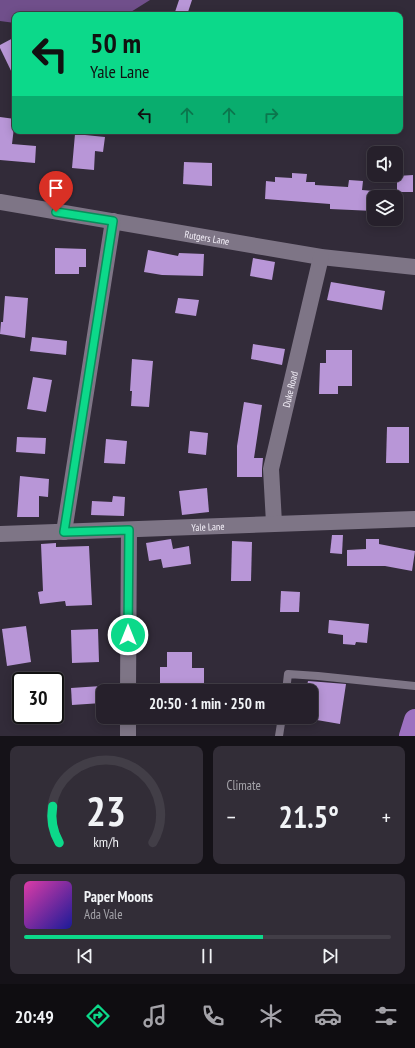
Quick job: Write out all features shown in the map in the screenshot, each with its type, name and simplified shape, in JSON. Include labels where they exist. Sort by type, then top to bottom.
[{"type":"main road","points":[[410,736],[415,720]]},
{"type":"street","name":"Rutgers Lane","points":[[0,202],[321,257],[415,267]]},
{"type":"street","points":[[64,532],[113,221]]},
{"type":"street","name":"Duke Road","points":[[274,523],[271,469],[321,257]]},
{"type":"street","name":"Yale Lane","points":[[0,534],[415,519]]},
{"type":"street","points":[[128,684],[129,530]]},
{"type":"street","points":[[128,724],[128,736]]},
{"type":"lane","points":[[287,684],[288,674],[415,686]]},
{"type":"lane","points":[[279,736],[281,724]]},
{"type":"shaded area","points":[[0,0],[150,0],[131,12],[12,12],[12,23],[0,21]]},
{"type":"building","points":[[179,0],[192,0],[188,12],[175,12]]},
{"type":"building","points":[[12,39],[12,73],[0,48],[0,45]]},
{"type":"building","points":[[0,117],[12,119],[12,144],[36,146],[35,163],[0,160]]},
{"type":"building","points":[[75,134],[105,137],[103,152],[95,151],[94,170],[72,168]]},
{"type":"building","points":[[184,162],[212,163],[212,186],[183,184]]},
{"type":"building","points":[[292,173],[307,174],[306,182],[315,182],[315,185],[348,187],[349,180],[363,181],[362,190],[367,190],[367,211],[330,209],[330,204],[265,199],[266,181],[275,182],[275,177],[292,178]]},
{"type":"building","points":[[413,175],[413,192],[403,192],[403,190],[397,190],[397,182],[403,182],[403,176]]},
{"type":"building","points":[[55,248],[86,249],[86,267],[79,267],[79,274],[55,274]]},
{"type":"building","points":[[148,250],[178,256],[179,253],[204,254],[203,276],[162,275],[144,272]]},
{"type":"building","points":[[253,258],[275,262],[272,280],[250,276]]},
{"type":"building","points":[[331,282],[385,291],[382,310],[327,300]]},
{"type":"building","points":[[5,296],[28,298],[25,338],[0,334],[1,322],[3,322]]},
{"type":"building","points":[[178,298],[199,300],[196,316],[175,313]]},
{"type":"building","points":[[32,337],[67,341],[66,355],[30,351]]},
{"type":"building","points":[[253,344],[285,349],[282,365],[251,359]]},
{"type":"building","points":[[326,350],[352,350],[352,386],[338,386],[338,394],[319,394],[320,363],[326,363]]},
{"type":"building","points":[[132,359],[153,361],[149,407],[131,406],[132,391],[130,391]]},
{"type":"building","points":[[33,377],[52,380],[46,412],[27,409]]},
{"type":"building","points":[[244,402],[262,405],[254,458],[263,458],[262,477],[237,477],[237,446]]},
{"type":"building","points":[[387,427],[409,427],[409,463],[386,463]]},
{"type":"building","points":[[190,431],[208,433],[206,455],[188,453]]},
{"type":"building","points":[[17,437],[46,438],[45,454],[16,452]]},
{"type":"building","points":[[106,439],[127,441],[125,464],[104,463]]},
{"type":"building","points":[[20,476],[49,479],[48,497],[39,496],[39,517],[17,517]]},
{"type":"building","points":[[207,488],[209,512],[182,515],[179,491]]},
{"type":"building","points":[[113,496],[125,497],[124,516],[91,515],[92,501],[112,502]]},
{"type":"building","points":[[332,535],[343,535],[342,554],[330,553]]},
{"type":"building","points":[[171,539],[173,549],[189,546],[191,564],[163,568],[161,559],[149,561],[146,543]]},
{"type":"building","points":[[366,539],[379,539],[379,544],[415,551],[412,571],[385,566],[347,566],[347,550],[366,549]]},
{"type":"building","points":[[232,541],[252,542],[251,581],[231,581]]},
{"type":"building","points":[[56,543],[56,547],[89,546],[92,605],[66,606],[65,601],[40,604],[38,592],[43,591],[41,544]]},
{"type":"building","points":[[281,591],[300,592],[299,612],[280,612]]},
{"type":"building","points":[[329,620],[369,624],[367,643],[356,642],[355,645],[343,644],[343,635],[328,633]]},
{"type":"building","points":[[26,626],[31,662],[7,666],[2,629]]},
{"type":"building","points":[[98,629],[99,662],[72,663],[71,630]]},
{"type":"building","points":[[167,652],[192,652],[192,668],[204,668],[204,684],[160,684],[160,667],[167,667]]},
{"type":"building","points":[[308,681],[346,684],[340,724],[318,720],[318,684],[307,684]]},
{"type":"building","points":[[96,686],[96,703],[72,705],[71,688]]},
{"type":"route","points":[[56,212],[113,221],[64,532],[129,530],[128,635]]}]
